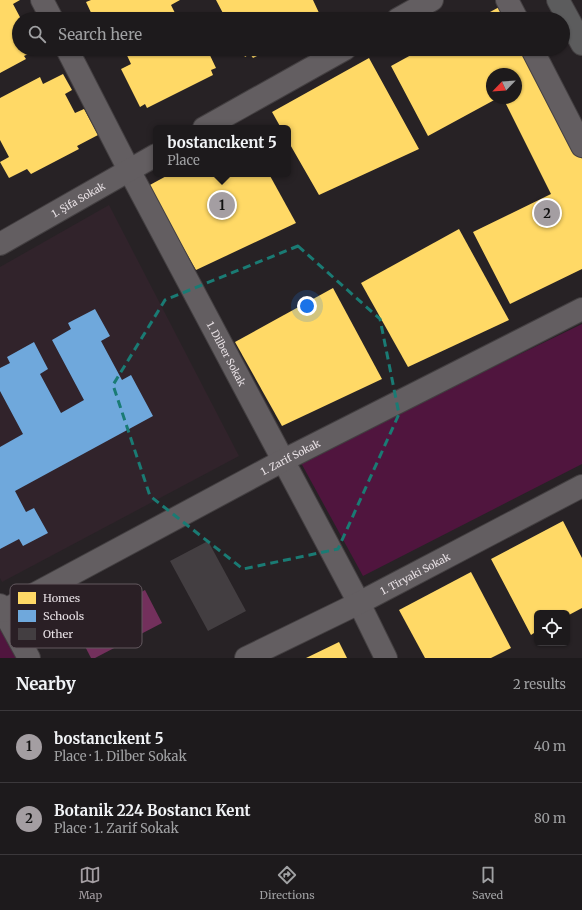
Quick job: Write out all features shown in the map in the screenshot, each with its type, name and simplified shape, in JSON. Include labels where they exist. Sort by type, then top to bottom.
[{"type":"main road","points":[[558,0],[565,12]]},
{"type":"main road","points":[[570,22],[582,44]]},
{"type":"street","points":[[42,0],[48,12]]},
{"type":"street","points":[[411,12],[432,0]]},
{"type":"street","points":[[507,0],[513,12]]},
{"type":"street","name":"1. Dilber Sokak","points":[[71,56],[129,170],[359,603],[386,658]]},
{"type":"street","points":[[209,125],[333,56]]},
{"type":"street","points":[[536,56],[582,146]]},
{"type":"street","name":"1. Şifa Sokak","points":[[0,244],[153,157]]},
{"type":"street","name":"1. Zarif Sokak","points":[[47,584],[284,460],[582,309]]},
{"type":"street","name":"1. Tiryaki Sokak","points":[[246,658],[359,603],[582,486]]},
{"type":"street","name":"1. Zarif Sokak","points":[[1,608],[10,603]]},
{"type":"street","points":[[1,608],[10,624]]},
{"type":"street","points":[[24,648],[30,658]]},
{"type":"highlighted area","points":[[298,246],[380,319],[399,414],[338,549],[243,569],[150,496],[113,385],[165,300]]},
{"type":"shaded area","points":[[109,205],[239,456],[2,582],[0,578],[0,267]]},
{"type":"shaded area","points":[[582,324],[582,464],[363,576],[300,461]]},
{"type":"shaded area","points":[[145,590],[162,623],[142,633],[142,592]]},
{"type":"shaded area","points":[[0,624],[10,642],[10,648],[13,648],[19,658],[0,658]]},
{"type":"shaded area","points":[[86,648],[114,648],[95,658],[91,658]]},
{"type":"building: Homes","points":[[0,0],[20,0],[13,4],[17,12],[12,12],[12,56],[24,56],[26,59],[0,73]]},
{"type":"building: Homes","points":[[91,0],[180,0],[171,5],[174,12],[91,12],[86,2]]},
{"type":"building: Homes","points":[[216,0],[313,0],[319,12],[222,12]]},
{"type":"building: Homes","points":[[503,5],[507,12],[490,12]]},
{"type":"building: Homes","points":[[127,56],[210,56],[216,68],[211,70],[213,75],[147,108],[145,104],[140,107],[121,69],[131,64]]},
{"type":"building: Homes","points":[[409,56],[530,56],[582,159],[582,269],[510,304],[473,232],[551,194],[506,104],[522,104],[522,68],[486,68],[487,104],[428,136],[391,66]]},
{"type":"building: Homes","points":[[369,58],[419,149],[319,195],[291,146],[291,125],[279,125],[272,112]]},
{"type":"building: Homes","points":[[63,74],[72,90],[65,94],[75,113],[84,109],[98,135],[77,146],[79,149],[31,174],[27,169],[9,178],[0,162],[9,157],[0,140],[0,98],[40,77],[43,84]]},
{"type":"building: Homes","points":[[164,177],[271,177],[296,223],[196,270],[148,186]]},
{"type":"building: Homes","points":[[459,229],[509,320],[408,367],[361,283]]},
{"type":"building: Homes","points":[[333,288],[382,379],[282,426],[235,342]]},
{"type":"building: Homes","points":[[563,521],[582,558],[582,608],[570,614],[570,610],[534,610],[534,633],[531,635],[491,559]]},
{"type":"building: Homes","points":[[471,572],[511,648],[491,658],[425,658],[399,610]]},
{"type":"building: Homes","points":[[339,642],[347,658],[306,658]]},
{"type":"building: Schools","points":[[95,309],[110,336],[101,341],[122,380],[131,375],[153,416],[15,491],[26,512],[34,508],[48,533],[23,546],[19,539],[0,549],[0,447],[23,434],[0,391],[0,368],[10,363],[7,357],[34,342],[48,369],[40,374],[61,413],[84,400],[52,340],[71,329],[68,323]]},
{"type":"building: Other","points":[[208,541],[246,611],[208,631],[170,561]]},
{"type":"place","name":"bostancıkent 5","points":[[222,205]]},
{"type":"place","name":"Botanik 224 Bostancı Kent","points":[[547,213]]}]
